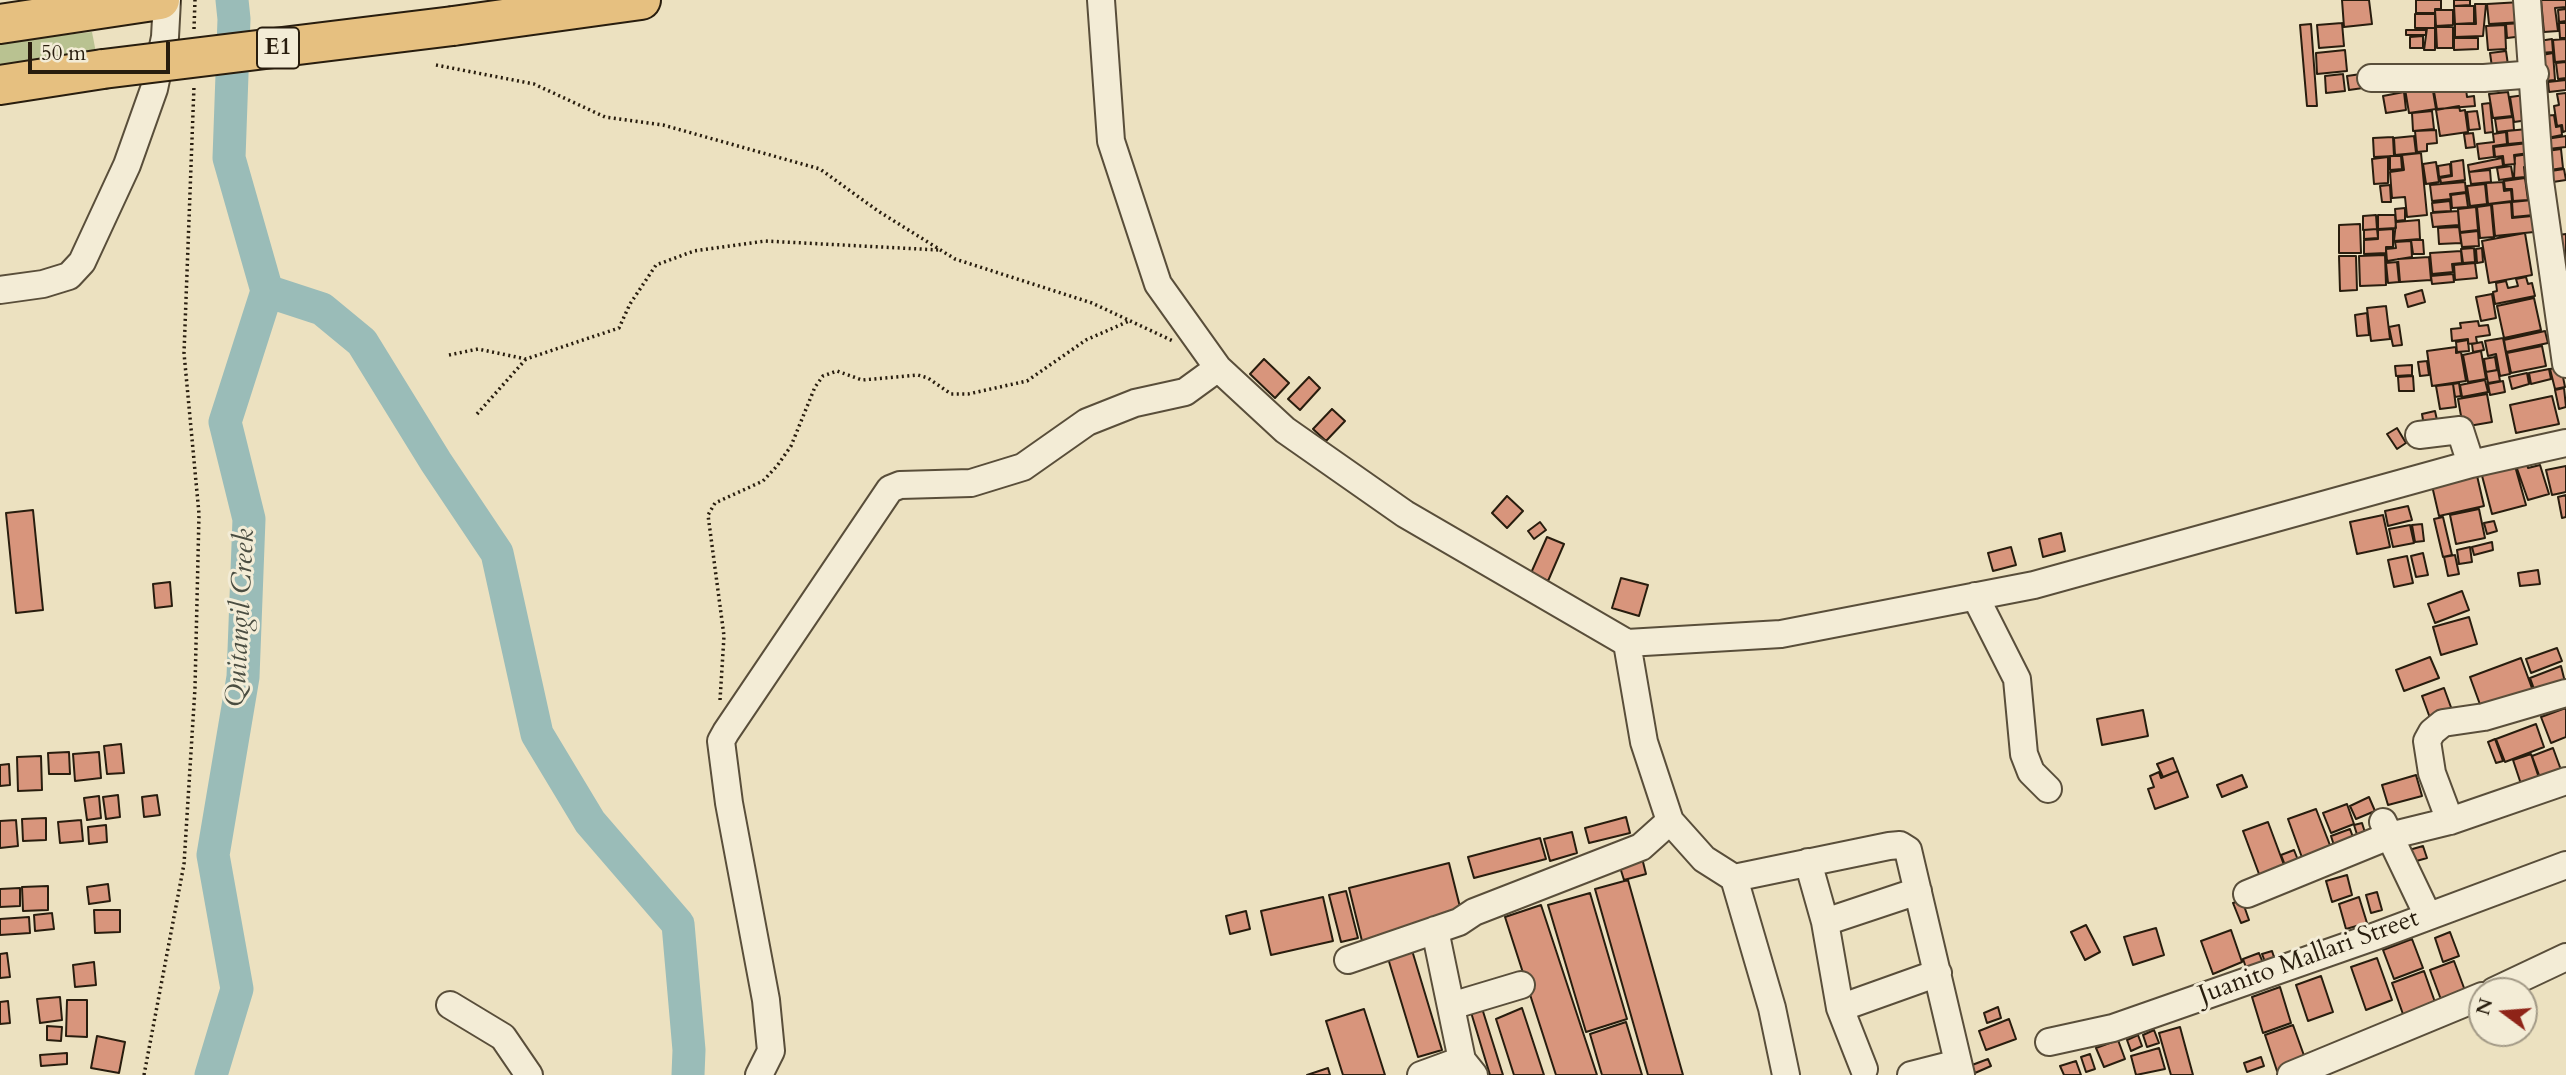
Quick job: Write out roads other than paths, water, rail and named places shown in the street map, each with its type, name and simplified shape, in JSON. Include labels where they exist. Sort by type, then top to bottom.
[{"type":"highway","points":[[0,24],[160,0]]},
{"type":"highway","name":"E1","points":[[0,85],[103,69],[641,0]]},
{"type":"street","points":[[0,290],[69,276],[82,262],[127,165],[154,89],[165,37],[167,0]]},
{"type":"street","points":[[2527,0],[2535,74],[2540,181],[2566,364]]},
{"type":"street","points":[[1101,5],[1111,141],[1158,284],[1218,368],[1285,430],[1405,514],[1628,643],[1781,634],[2034,585],[2471,464],[2566,443]]},
{"type":"street","points":[[2371,78],[2484,78],[2535,74]]},
{"type":"street","points":[[759,1075],[771,1051],[766,1000],[721,741],[890,489],[900,485],[971,483],[1023,467],[1087,422],[1135,403],[1185,392],[1218,368]]},
{"type":"street","points":[[2419,435],[2460,430],[2471,464]]},
{"type":"street","points":[[1975,596],[2017,679],[2024,754],[2031,772],[2048,789]]},
{"type":"street","points":[[1628,643],[1644,742],[1670,821],[1704,859],[1734,877],[1900,845],[1908,850],[1960,1069],[1911,1075]]},
{"type":"street","points":[[2450,821],[2432,773],[2427,741],[2432,732],[2443,723],[2484,717],[2566,692]]},
{"type":"street","points":[[2247,894],[2386,828],[2450,821],[2566,780]]},
{"type":"street","points":[[1348,960],[1435,930],[1641,847],[1670,821]]},
{"type":"street","points":[[2386,828],[2428,916]]},
{"type":"street","points":[[1808,862],[1825,922],[1840,1008],[1864,1069]]},
{"type":"street","name":"Juanito Mallari Street","points":[[2049,1042],[2113,1028],[2566,865]]},
{"type":"street","points":[[1734,877],[1772,1007],[1786,1075]]},
{"type":"street","points":[[1825,922],[1919,891]]},
{"type":"street","points":[[1421,1075],[1468,1068],[1451,1006],[1435,930]]},
{"type":"street","points":[[2524,977],[2566,957]]},
{"type":"street","points":[[1840,1008],[1938,972]]},
{"type":"street","points":[[1451,1006],[1521,985]]},
{"type":"street","points":[[2291,1075],[2468,1002]]},
{"type":"street","points":[[450,1005],[503,1037],[529,1075]]},
{"type":"waterway","name":"Quitangil Creek","points":[[211,1075],[237,989],[213,855],[243,677],[249,519],[225,422],[267,291],[229,158],[234,19],[232,0]]},
{"type":"waterway","points":[[267,291],[322,309],[362,342],[436,462],[497,553],[537,734],[590,822],[678,924],[689,1050],[688,1075]]}]
